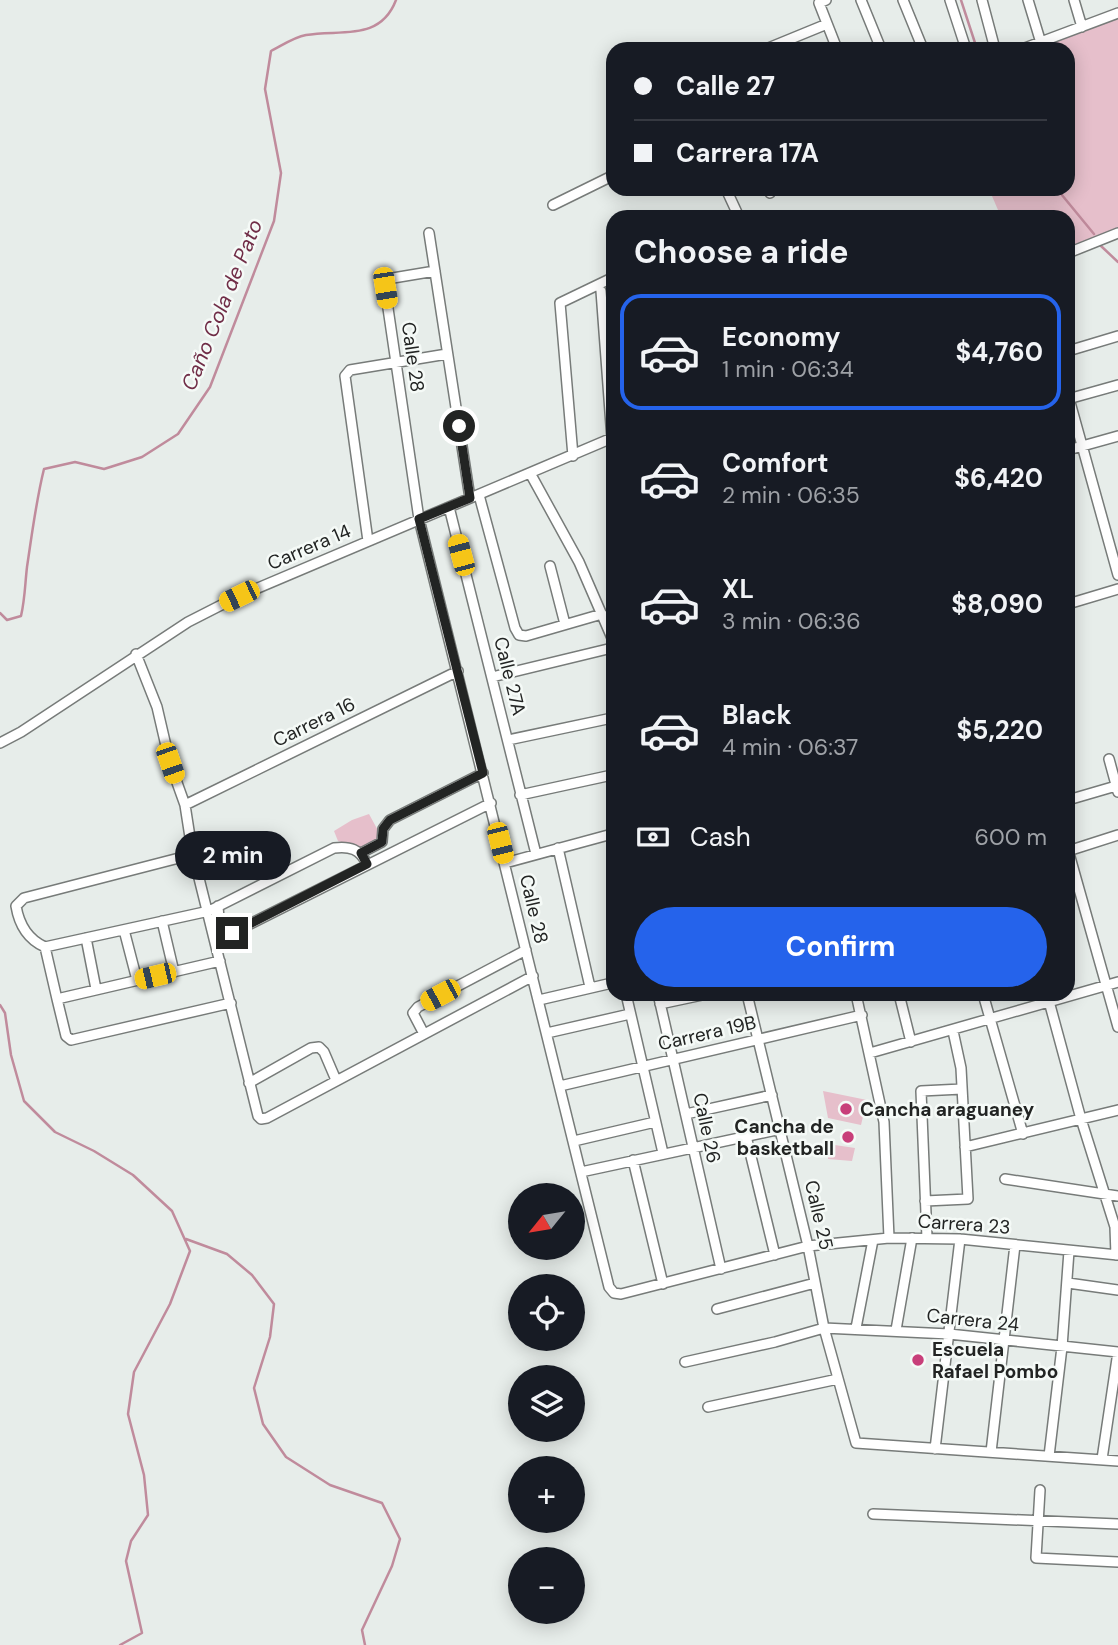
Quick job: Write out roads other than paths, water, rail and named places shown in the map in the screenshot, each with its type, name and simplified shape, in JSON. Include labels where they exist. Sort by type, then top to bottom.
[{"type":"street","points":[[861,0],[878,42]]},
{"type":"street","points":[[903,0],[920,42]]},
{"type":"street","points":[[950,0],[964,42]]},
{"type":"street","points":[[982,0],[993,42]]},
{"type":"street","points":[[1028,0],[1041,42]]},
{"type":"street","points":[[1074,0],[1082,27]]},
{"type":"street","points":[[823,2],[834,42]]},
{"type":"street","points":[[1044,42],[1118,13]]},
{"type":"street","points":[[783,42],[827,24]]},
{"type":"street","points":[[553,205],[606,179]]},
{"type":"street","points":[[429,233],[447,354],[474,496],[515,628],[519,635],[526,636],[602,614]]},
{"type":"street","points":[[1075,250],[1117,235]]},
{"type":"street","name":"Calle 28","points":[[435,271],[393,278],[386,283],[419,519],[606,1279],[614,1293],[621,1294],[663,1284]]},
{"type":"street","points":[[573,456],[559,303],[606,282]]},
{"type":"street","points":[[600,287],[606,305]]},
{"type":"street","points":[[600,287],[606,363]]},
{"type":"street","points":[[1075,349],[1118,336]]},
{"type":"street","points":[[368,541],[346,372],[447,354]]},
{"type":"street","points":[[1075,396],[1118,385]]},
{"type":"street","points":[[1075,424],[1118,575]]},
{"type":"street","points":[[1075,448],[1118,436]]},
{"type":"street","name":"Carrera 14","points":[[0,743],[21,732],[188,622],[239,596],[606,442]]},
{"type":"street","points":[[530,473],[579,562],[606,624]]},
{"type":"street","name":"Calle 27A","points":[[449,507],[536,854]]},
{"type":"street","points":[[550,566],[565,624]]},
{"type":"street","points":[[1075,601],[1118,589]]},
{"type":"street","points":[[492,677],[606,649]]},
{"type":"street","points":[[136,654],[151,688],[170,763],[185,805],[192,850],[213,909],[221,924],[232,933]]},
{"type":"street","name":"Carrera 16","points":[[185,805],[458,671]]},
{"type":"street","points":[[508,740],[606,719]]},
{"type":"street","points":[[1075,798],[1117,789],[1109,758]]},
{"type":"street","points":[[401,847],[389,844],[384,838],[383,829],[390,820],[483,773]]},
{"type":"street","points":[[520,795],[606,776]]},
{"type":"street","points":[[216,941],[491,803]]},
{"type":"street","points":[[1075,848],[1118,835]]},
{"type":"street","points":[[505,863],[606,836]]},
{"type":"street","points":[[361,853],[380,845],[384,838]]},
{"type":"street","points":[[192,850],[179,858],[24,898],[16,906],[18,918],[36,943],[45,947],[213,909],[334,848],[350,848],[361,853],[367,864]]},
{"type":"street","points":[[558,848],[590,987]]},
{"type":"street","points":[[1075,875],[1118,1027]]},
{"type":"street","points":[[213,909],[220,961],[255,1109],[261,1119],[533,976]]},
{"type":"street","points":[[162,921],[174,972]]},
{"type":"street","points":[[124,930],[137,980]]},
{"type":"street","points":[[86,938],[96,989]]},
{"type":"street","points":[[45,947],[66,1035],[71,1040],[231,1003]]},
{"type":"street","points":[[424,1034],[413,1013],[418,1007],[526,950]]},
{"type":"street","points":[[57,999],[220,961]]},
{"type":"street","points":[[1075,992],[1118,982]]},
{"type":"street","points":[[539,1000],[606,983]]},
{"type":"street","points":[[627,1001],[663,1153]]},
{"type":"street","name":"Calle 26","points":[[660,1001],[721,1269]]},
{"type":"street","name":"Calle 25","points":[[749,1001],[808,1246],[824,1328],[856,1443],[935,1449]]},
{"type":"street","points":[[858,1001],[884,1122],[889,1238]]},
{"type":"street","points":[[901,1001],[911,1042]]},
{"type":"street","points":[[985,1001],[1023,1134]]},
{"type":"street","points":[[870,1053],[954,1031],[1040,1001]]},
{"type":"street","points":[[1049,1001],[1117,1236],[1117,1255]]},
{"type":"street","points":[[547,1033],[630,1014]]},
{"type":"street","name":"Carrera 19B","points":[[560,1086],[862,1015]]},
{"type":"street","points":[[926,1201],[968,1199],[962,1088],[954,1031]]},
{"type":"street","points":[[249,1083],[311,1048],[318,1047],[324,1052],[336,1080]]},
{"type":"street","points":[[927,1238],[921,1091],[962,1088]]},
{"type":"street","points":[[686,1115],[772,1095]]},
{"type":"street","points":[[965,1147],[1118,1110]]},
{"type":"street","points":[[574,1141],[655,1122]]},
{"type":"street","points":[[581,1172],[781,1129]]},
{"type":"street","points":[[746,1136],[775,1255]]},
{"type":"street","points":[[633,1160],[663,1284],[808,1246]]},
{"type":"street","points":[[1005,1179],[1118,1196]]},
{"type":"street","name":"Carrera 23","points":[[808,1246],[889,1238],[927,1238],[1117,1255]]},
{"type":"street","points":[[896,1330],[912,1238]]},
{"type":"street","points":[[960,1239],[935,1449],[1118,1461]]},
{"type":"street","points":[[856,1328],[873,1240]]},
{"type":"street","points":[[991,1452],[1015,1245]]},
{"type":"street","points":[[1049,1457],[1062,1347],[1069,1251]]},
{"type":"street","points":[[717,1309],[815,1283]]},
{"type":"street","points":[[1068,1283],[1118,1290]]},
{"type":"street","name":"Carrera 24","points":[[685,1362],[824,1328],[949,1334],[1118,1352]]},
{"type":"street","points":[[1102,1459],[1118,1352]]},
{"type":"street","points":[[708,1407],[838,1379]]},
{"type":"street","points":[[1040,1490],[1036,1554],[1038,1560],[1118,1562]]},
{"type":"street","points":[[873,1514],[1118,1524]]},
{"type":"waterway","name":"Caño Cola de Pato","points":[[0,613],[7,620],[21,616],[34,518],[44,469],[75,462],[104,469],[142,457],[178,434],[210,387],[274,221],[281,173],[265,89],[271,51],[301,36],[369,28],[389,13],[396,0]]},
{"type":"waterway","points":[[961,0],[975,42]]},
{"type":"waterway","points":[[1063,196],[1074,210]]},
{"type":"waterway","points":[[1075,211],[1094,234]]},
{"type":"waterway","points":[[1101,246],[1118,262]]},
{"type":"waterway","name":"Caño Cola de Pato","points":[[0,1005],[5,1013],[11,1055],[24,1101],[55,1132],[94,1151],[133,1175],[172,1211],[190,1251],[170,1304],[134,1372],[128,1414],[144,1475],[148,1515],[131,1541],[126,1561],[142,1633],[120,1645]]},
{"type":"waterway","points":[[186,1239],[227,1254],[252,1275],[274,1304],[270,1337],[254,1388],[263,1424],[286,1457],[330,1485],[382,1503],[400,1539],[392,1566],[362,1630],[365,1645]]},
{"type":"place","name":"Cancha araguaney","points":[[846,1109]]},
{"type":"place","name":"Cancha de basketball","points":[[848,1137]]},
{"type":"place","name":"Escuela Rafael Pombo","points":[[918,1360]]}]
